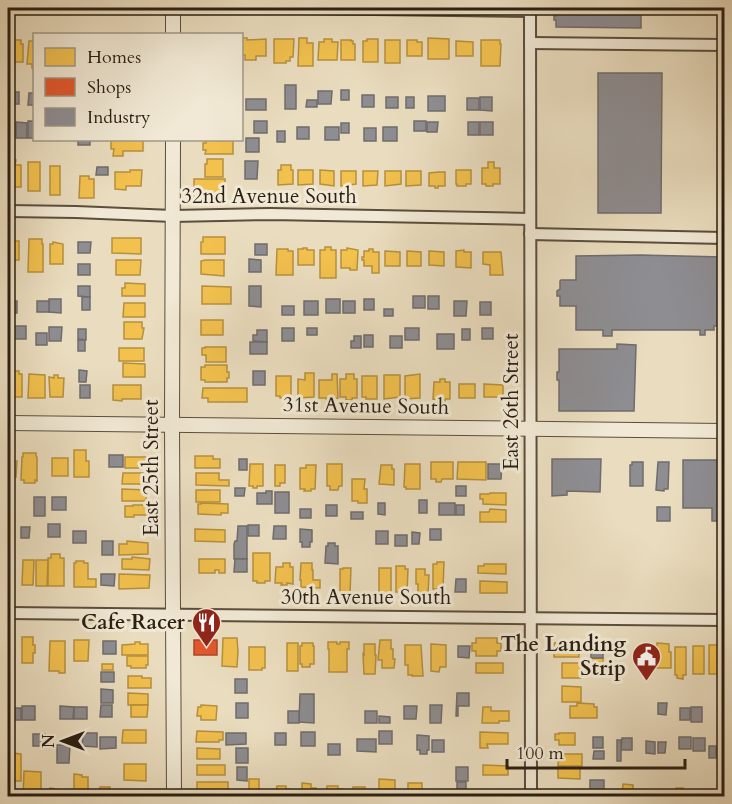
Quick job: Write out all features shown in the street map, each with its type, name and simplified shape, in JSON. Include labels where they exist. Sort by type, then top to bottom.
[{"type":"street","points":[[173,8],[173,33]]},
{"type":"street","points":[[182,8],[191,8]]},
{"type":"street","points":[[295,8],[530,9]]},
{"type":"street","name":"East 26th Street","points":[[530,9],[531,796]]},
{"type":"street","points":[[530,43],[724,45]]},
{"type":"street","name":"East 25th Street","points":[[173,141],[174,796]]},
{"type":"street","name":"32nd Avenue South","points":[[8,211],[173,216],[271,214],[530,219]]},
{"type":"street","points":[[530,234],[724,238]]},
{"type":"street","name":"31st Avenue South","points":[[8,423],[724,431]]},
{"type":"street","name":"30th Avenue South","points":[[8,613],[724,620]]},
{"type":"building: Homes","points":[[243,38],[247,40],[266,39],[266,56],[256,56],[256,60],[245,60],[245,55],[243,55]]},
{"type":"building: Homes","points":[[299,38],[307,38],[307,43],[313,43],[313,66],[298,66]]},
{"type":"building: Homes","points":[[428,38],[449,39],[449,59],[428,59]]},
{"type":"building: Homes","points":[[274,39],[294,39],[293,57],[290,57],[290,61],[274,63]]},
{"type":"building: Homes","points":[[324,39],[338,42],[337,60],[318,60],[319,42],[324,42]]},
{"type":"building: Homes","points":[[378,39],[378,62],[363,62],[363,41]]},
{"type":"building: Homes","points":[[12,40],[21,40],[23,44],[23,62],[8,62],[8,43],[12,43]]},
{"type":"building: Homes","points":[[341,40],[353,41],[355,60],[341,60]]},
{"type":"building: Homes","points":[[385,40],[400,40],[400,63],[385,63]]},
{"type":"building: Homes","points":[[407,40],[422,42],[422,56],[407,56]]},
{"type":"building: Homes","points":[[481,40],[500,40],[500,66],[481,66]]},
{"type":"building: Homes","points":[[29,41],[33,41],[33,68],[32,64],[27,64]]},
{"type":"building: Homes","points":[[456,41],[473,42],[473,56],[456,56]]},
{"type":"building: Homes","points":[[111,141],[143,141],[143,151],[123,151],[123,156],[113,156],[114,149],[111,149]]},
{"type":"building: Homes","points":[[206,141],[233,141],[233,154],[205,154],[203,143]]},
{"type":"building: Homes","points":[[8,159],[16,160],[15,165],[21,165],[21,187],[8,187]]},
{"type":"building: Homes","points":[[207,159],[223,159],[223,177],[205,177]]},
{"type":"building: Homes","points":[[28,162],[40,162],[40,191],[28,191]]},
{"type":"building: Homes","points":[[488,162],[494,162],[494,168],[500,168],[500,184],[486,186],[482,184],[482,168],[488,168]]},
{"type":"building: Homes","points":[[281,165],[291,165],[293,184],[278,185],[278,170],[281,170]]},
{"type":"building: Homes","points":[[50,166],[60,166],[60,195],[50,195]]},
{"type":"building: Homes","points":[[130,170],[142,170],[141,186],[126,186],[126,190],[115,189],[115,172],[130,172]]},
{"type":"building: Homes","points":[[298,170],[313,170],[313,184],[298,185]]},
{"type":"building: Homes","points":[[320,170],[334,171],[334,186],[320,184]]},
{"type":"building: Homes","points":[[456,170],[471,170],[471,184],[457,186]]},
{"type":"building: Homes","points":[[341,171],[356,171],[356,184],[341,186]]},
{"type":"building: Homes","points":[[363,171],[378,171],[377,185],[363,186]]},
{"type":"building: Homes","points":[[385,171],[401,171],[401,184],[385,186]]},
{"type":"building: Homes","points":[[406,171],[421,171],[421,185],[406,186]]},
{"type":"building: Homes","points":[[445,172],[445,186],[435,188],[435,186],[429,186],[429,173]]},
{"type":"building: Homes","points":[[80,176],[89,176],[89,179],[94,179],[94,198],[79,198]]},
{"type":"building: Homes","points":[[194,179],[225,179],[223,190],[226,190],[226,194],[223,194],[223,198],[194,198]]},
{"type":"building: Homes","points":[[203,237],[225,237],[225,254],[201,254]]},
{"type":"building: Homes","points":[[112,238],[141,238],[141,254],[112,253]]},
{"type":"building: Homes","points":[[29,239],[42,239],[43,272],[28,272]]},
{"type":"building: Homes","points":[[8,241],[19,241],[19,260],[14,260],[14,268],[8,268]]},
{"type":"building: Homes","points":[[53,242],[63,244],[63,264],[50,264],[50,244]]},
{"type":"building: Homes","points":[[325,247],[336,250],[336,278],[320,278],[320,250],[325,250]]},
{"type":"building: Homes","points":[[347,248],[358,250],[357,270],[341,268],[341,250],[347,250]]},
{"type":"building: Homes","points":[[277,249],[293,251],[293,275],[276,275]]},
{"type":"building: Homes","points":[[298,249],[314,250],[314,265],[298,265]]},
{"type":"building: Homes","points":[[369,249],[379,252],[379,273],[372,273],[372,266],[364,266],[362,257],[364,257],[364,251],[369,251]]},
{"type":"building: Homes","points":[[464,250],[464,252],[471,252],[471,268],[456,267],[456,251]]},
{"type":"building: Homes","points":[[385,251],[400,252],[400,266],[385,266]]},
{"type":"building: Homes","points":[[407,251],[421,252],[421,266],[407,266]]},
{"type":"building: Homes","points":[[429,251],[444,252],[444,266],[429,265]]},
{"type":"building: Homes","points":[[483,252],[501,252],[503,275],[490,275],[490,265],[483,264]]},
{"type":"building: Homes","points":[[116,260],[141,260],[140,275],[116,275]]},
{"type":"building: Homes","points":[[224,260],[224,276],[201,274],[201,261]]},
{"type":"building: Homes","points":[[125,283],[145,284],[145,296],[122,296]]},
{"type":"building: Homes","points":[[202,286],[231,287],[231,304],[202,304]]},
{"type":"building: Homes","points":[[124,303],[145,303],[145,317],[123,317]]},
{"type":"building: Homes","points":[[201,320],[223,320],[223,335],[201,335]]},
{"type":"building: Homes","points":[[124,322],[142,322],[142,328],[144,328],[142,339],[124,339]]},
{"type":"building: Homes","points":[[226,347],[226,362],[206,362],[206,355],[202,355],[202,348]]},
{"type":"building: Homes","points":[[119,348],[144,348],[144,361],[119,361]]},
{"type":"building: Homes","points":[[123,363],[145,364],[145,377],[123,377]]},
{"type":"building: Homes","points":[[227,365],[229,378],[227,382],[201,380],[201,367]]},
{"type":"building: Homes","points":[[12,371],[19,371],[19,374],[22,374],[22,397],[8,397],[8,374],[12,374]]},
{"type":"building: Homes","points":[[305,373],[314,373],[314,397],[298,398],[298,379],[305,380]]},
{"type":"building: Homes","points":[[29,374],[45,375],[45,398],[28,398]]},
{"type":"building: Homes","points":[[332,374],[337,374],[338,398],[319,398],[319,380],[332,380]]},
{"type":"building: Homes","points":[[346,374],[354,374],[354,379],[357,379],[357,398],[352,398],[352,400],[340,397],[340,379],[346,379]]},
{"type":"building: Homes","points":[[420,374],[420,398],[405,399],[405,376]]},
{"type":"building: Homes","points":[[54,375],[64,378],[63,397],[50,397],[49,377],[54,378]]},
{"type":"building: Homes","points":[[384,375],[400,375],[400,397],[384,399]]},
{"type":"building: Homes","points":[[276,376],[291,376],[291,398],[276,396]]},
{"type":"building: Homes","points":[[362,376],[377,376],[377,399],[362,397]]},
{"type":"building: Homes","points":[[440,379],[450,382],[450,399],[445,399],[445,401],[433,399],[434,382],[440,382]]},
{"type":"building: Homes","points":[[459,384],[475,384],[475,398],[459,398]]},
{"type":"building: Homes","points":[[484,384],[503,385],[503,397],[484,397]]},
{"type":"building: Homes","points":[[113,385],[141,385],[141,399],[113,400]]},
{"type":"building: Homes","points":[[203,388],[247,388],[247,402],[208,402],[208,398],[202,398]]},
{"type":"building: Homes","points":[[74,450],[86,450],[89,477],[74,477]]},
{"type":"building: Homes","points":[[23,453],[36,453],[37,481],[35,480],[35,483],[24,483],[24,480],[21,480]]},
{"type":"building: Homes","points":[[195,456],[213,456],[213,459],[220,459],[220,468],[195,468]]},
{"type":"building: Homes","points":[[125,457],[149,457],[149,468],[125,468]]},
{"type":"building: Homes","points":[[52,458],[68,458],[68,476],[52,476]]},
{"type":"building: Homes","points":[[8,461],[17,461],[16,477],[8,477]]},
{"type":"building: Homes","points":[[431,462],[453,462],[453,479],[442,479],[441,482],[436,482],[436,479],[431,479]]},
{"type":"building: Homes","points":[[458,462],[486,462],[486,480],[457,479]]},
{"type":"building: Homes","points":[[250,464],[263,464],[263,486],[253,488],[249,486]]},
{"type":"building: Homes","points":[[327,464],[342,464],[342,486],[339,486],[338,490],[330,490],[330,486],[327,486]]},
{"type":"building: Homes","points":[[405,464],[420,464],[420,489],[404,487]]},
{"type":"building: Homes","points":[[275,465],[285,465],[285,483],[280,483],[280,486],[275,486]]},
{"type":"building: Homes","points":[[306,465],[316,465],[315,489],[311,491],[300,489],[300,468],[306,468]]},
{"type":"building: Homes","points":[[381,465],[392,465],[394,485],[379,484]]},
{"type":"building: Homes","points":[[123,473],[149,473],[149,484],[122,484]]},
{"type":"building: Homes","points":[[196,473],[219,473],[219,480],[229,480],[229,486],[196,485]]},
{"type":"building: Homes","points":[[352,479],[365,479],[364,489],[367,489],[367,503],[352,501]]},
{"type":"building: Homes","points":[[122,489],[147,490],[146,501],[122,501]]},
{"type":"building: Homes","points":[[196,490],[220,490],[220,502],[196,502]]},
{"type":"building: Homes","points":[[506,493],[506,505],[483,504],[480,494]]},
{"type":"building: Homes","points":[[198,504],[228,504],[228,513],[198,514]]},
{"type":"building: Homes","points":[[147,505],[147,515],[125,517],[125,506]]},
{"type":"building: Homes","points":[[490,509],[506,510],[506,522],[480,522],[480,512],[489,512]]},
{"type":"building: Homes","points":[[195,529],[225,530],[225,542],[195,541]]},
{"type":"building: Homes","points":[[127,541],[148,543],[148,554],[119,555],[119,544],[127,544]]},
{"type":"building: Homes","points":[[253,553],[270,553],[270,581],[257,583],[253,581]]},
{"type":"building: Homes","points":[[51,554],[60,554],[60,558],[64,558],[64,586],[48,586],[48,558],[51,558]]},
{"type":"building: Homes","points":[[8,557],[13,557],[13,563],[10,563],[12,574],[10,574],[9,585],[8,585]]},
{"type":"building: Homes","points":[[132,557],[150,559],[149,570],[122,569],[122,559],[132,559]]},
{"type":"building: Homes","points":[[199,559],[225,559],[225,573],[215,570],[215,573],[199,573]]},
{"type":"building: Homes","points":[[23,560],[34,560],[33,585],[22,585]]},
{"type":"building: Homes","points":[[36,560],[48,560],[47,586],[36,586]]},
{"type":"building: Homes","points":[[76,561],[88,563],[88,579],[96,579],[96,587],[74,587],[74,563]]},
{"type":"building: Homes","points":[[444,562],[443,589],[433,589],[433,564]]},
{"type":"building: Homes","points":[[283,563],[290,563],[290,567],[293,567],[293,584],[275,583],[276,567],[283,567]]},
{"type":"building: Homes","points":[[301,563],[312,563],[313,580],[320,580],[320,588],[301,587]]},
{"type":"building: Homes","points":[[484,564],[506,564],[506,574],[478,573],[478,566],[484,566]]},
{"type":"building: Homes","points":[[396,566],[405,566],[405,569],[408,569],[407,592],[396,592]]},
{"type":"building: Homes","points":[[351,568],[350,593],[340,593],[340,569]]},
{"type":"building: Homes","points":[[379,568],[391,568],[391,594],[379,593]]},
{"type":"building: Homes","points":[[416,569],[425,569],[425,575],[429,575],[428,594],[418,594]]},
{"type":"building: Homes","points":[[119,574],[150,575],[149,588],[119,589]]},
{"type":"building: Homes","points":[[480,581],[507,582],[507,593],[480,593]]},
{"type":"building: Homes","points":[[22,637],[33,637],[35,653],[33,653],[33,663],[22,663]]},
{"type":"building: Homes","points":[[223,638],[237,638],[237,667],[222,666]]},
{"type":"building: Homes","points":[[476,638],[497,638],[497,643],[501,643],[501,651],[497,651],[497,656],[476,656],[476,651],[472,651],[472,643],[476,643]]},
{"type":"building: Homes","points":[[74,640],[89,640],[88,661],[74,661]]},
{"type":"building: Homes","points":[[380,640],[391,640],[393,659],[395,659],[394,668],[382,668],[382,660],[378,660]]},
{"type":"building: Homes","points":[[50,641],[65,641],[65,673],[49,671]]},
{"type":"building: Homes","points":[[135,642],[148,644],[148,655],[122,655],[122,645],[135,644]]},
{"type":"building: Homes","points":[[328,642],[340,644],[340,642],[349,642],[347,672],[329,672]]},
{"type":"building: Homes","points":[[287,643],[298,643],[298,671],[287,671]]},
{"type":"building: Homes","points":[[302,643],[313,643],[314,646],[314,664],[310,664],[310,667],[302,667],[300,664]]},
{"type":"building: Homes","points":[[554,643],[579,643],[579,657],[554,657]]},
{"type":"building: Homes","points":[[657,643],[669,644],[671,668],[656,668]]},
{"type":"building: Homes","points":[[364,644],[375,644],[375,674],[364,674]]},
{"type":"building: Homes","points":[[431,644],[446,645],[446,667],[440,667],[439,672],[431,671]]},
{"type":"building: Homes","points":[[405,645],[421,645],[423,676],[408,675],[408,665],[405,665]]},
{"type":"building: Homes","points":[[709,645],[724,645],[724,674],[709,674]]},
{"type":"building: Homes","points":[[693,646],[704,646],[704,674],[693,674]]},
{"type":"building: Homes","points":[[249,647],[265,647],[265,668],[262,670],[249,670]]},
{"type":"building: Homes","points":[[675,647],[686,647],[686,675],[683,675],[683,679],[675,675]]},
{"type":"building: Homes","points":[[127,656],[148,656],[148,665],[146,668],[131,668],[127,666]]},
{"type":"building: Homes","points":[[590,658],[603,658],[603,671],[590,671]]},
{"type":"building: Homes","points":[[476,663],[503,663],[503,673],[476,673]]},
{"type":"building: Homes","points":[[562,663],[581,663],[581,678],[562,678]]},
{"type":"building: Homes","points":[[102,664],[113,664],[113,670],[102,670]]},
{"type":"building: Homes","points":[[128,676],[151,678],[151,688],[128,688]]},
{"type":"building: Homes","points":[[562,686],[581,687],[581,702],[562,702]]},
{"type":"building: Homes","points":[[128,693],[148,694],[148,705],[128,705]]},
{"type":"building: Homes","points":[[577,703],[594,704],[594,707],[597,707],[597,718],[570,718],[570,706],[577,706]]},
{"type":"building: Homes","points":[[131,705],[148,705],[147,717],[131,717]]},
{"type":"building: Homes","points":[[201,705],[217,706],[216,720],[201,720],[201,716],[197,716],[198,707]]},
{"type":"building: Homes","points":[[483,707],[491,707],[491,711],[509,711],[509,721],[482,723]]},
{"type":"building: Homes","points":[[123,730],[146,730],[146,743],[122,743]]},
{"type":"building: Homes","points":[[197,731],[223,732],[223,740],[196,742]]},
{"type":"building: Homes","points":[[480,732],[508,733],[508,744],[487,744],[488,748],[480,748]]},
{"type":"building: Homes","points":[[575,733],[575,745],[559,745],[559,740],[555,740],[555,734]]},
{"type":"building: Homes","points":[[197,748],[220,749],[220,759],[197,759]]},
{"type":"building: Homes","points":[[12,753],[21,754],[21,781],[8,781],[8,757],[12,757]]},
{"type":"building: Homes","points":[[559,754],[582,754],[582,766],[558,766]]},
{"type":"building: Homes","points":[[124,764],[146,764],[146,781],[124,780]]},
{"type":"building: Homes","points":[[197,765],[225,765],[225,775],[197,775]]},
{"type":"building: Homes","points":[[483,765],[508,766],[508,775],[483,775]]},
{"type":"building: Homes","points":[[558,767],[580,768],[580,779],[558,778]]},
{"type":"building: Homes","points":[[24,771],[41,772],[41,796],[23,796]]},
{"type":"building: Homes","points":[[74,774],[88,777],[88,796],[74,796]]},
{"type":"building: Homes","points":[[249,779],[259,779],[259,796],[249,796]]},
{"type":"building: Homes","points":[[379,779],[395,780],[395,796],[379,796]]},
{"type":"building: Homes","points":[[197,782],[228,782],[228,792],[197,792]]},
{"type":"building: Homes","points":[[302,783],[311,784],[311,788],[316,788],[316,796],[302,796]]},
{"type":"building: Homes","points":[[408,783],[422,783],[419,796],[408,796]]},
{"type":"building: Homes","points":[[623,784],[633,785],[636,796],[622,796]]},
{"type":"building: Homes","points":[[277,786],[286,786],[286,789],[290,789],[290,796],[275,796]]},
{"type":"building: Homes","points":[[327,786],[338,786],[338,789],[343,789],[343,796],[327,796]]},
{"type":"building: Homes","points":[[100,787],[110,787],[110,796],[100,796]]},
{"type":"building: Homes","points":[[353,787],[365,787],[365,796],[353,796]]},
{"type":"building: Homes","points":[[50,788],[56,789],[56,792],[64,792],[64,796],[49,796]]},
{"type":"building: Homes","points":[[676,788],[683,788],[686,796],[675,796]]},
{"type":"building: Homes","points":[[643,790],[655,790],[655,796],[643,796]]},
{"type":"building: Homes","points":[[660,791],[670,791],[670,796],[660,796]]},
{"type":"building: Shops","name":"Cafe Racer","points":[[194,640],[217,640],[217,655],[194,655]]},
{"type":"building: Industry","points":[[641,8],[641,28],[556,27],[554,16],[556,16],[556,9]]},
{"type":"building: Industry","points":[[598,73],[662,73],[661,213],[598,213]]},
{"type":"building: Industry","points":[[285,85],[296,85],[296,109],[285,109]]},
{"type":"building: Industry","points":[[341,90],[349,90],[349,100],[341,100]]},
{"type":"building: Industry","points":[[318,91],[332,91],[331,104],[318,104]]},
{"type":"building: Industry","points":[[8,92],[19,92],[19,104],[8,104]]},
{"type":"building: Industry","points":[[29,93],[33,93],[33,105],[28,105]]},
{"type":"building: Industry","points":[[362,95],[374,95],[374,107],[362,107]]},
{"type":"building: Industry","points":[[428,96],[445,96],[445,111],[428,111]]},
{"type":"building: Industry","points":[[386,97],[398,97],[398,108],[386,108]]},
{"type":"building: Industry","points":[[406,97],[414,97],[414,108],[406,108]]},
{"type":"building: Industry","points":[[480,97],[492,97],[492,111],[480,110]]},
{"type":"building: Industry","points":[[467,98],[479,98],[479,110],[467,110]]},
{"type":"building: Industry","points":[[246,99],[266,99],[266,110],[246,110]]},
{"type":"building: Industry","points":[[307,100],[317,100],[317,107],[306,107]]},
{"type":"building: Industry","points":[[28,121],[33,121],[33,138],[28,138]]},
{"type":"building: Industry","points":[[254,121],[267,121],[267,133],[254,133]]},
{"type":"building: Industry","points":[[414,121],[426,121],[426,131],[414,131]]},
{"type":"building: Industry","points":[[16,122],[27,123],[27,138],[16,138]]},
{"type":"building: Industry","points":[[427,122],[438,122],[437,132],[427,132]]},
{"type":"building: Industry","points":[[468,122],[479,122],[479,135],[468,135]]},
{"type":"building: Industry","points":[[480,122],[493,122],[493,135],[480,135]]},
{"type":"building: Industry","points":[[341,123],[349,123],[349,133],[341,133]]},
{"type":"building: Industry","points":[[297,127],[309,127],[309,139],[297,139]]},
{"type":"building: Industry","points":[[325,127],[339,127],[339,140],[325,140]]},
{"type":"building: Industry","points":[[383,127],[397,127],[397,141],[383,141]]},
{"type":"building: Industry","points":[[364,128],[376,128],[376,141],[364,141]]},
{"type":"building: Industry","points":[[277,131],[285,131],[285,142],[277,142]]},
{"type":"building: Industry","points":[[246,138],[259,138],[259,152],[246,152]]},
{"type":"building: Industry","points":[[78,141],[90,141],[90,145],[78,145]]},
{"type":"building: Industry","points":[[245,161],[258,161],[257,179],[245,179]]},
{"type":"building: Industry","points":[[97,167],[108,167],[108,175],[96,175]]},
{"type":"building: Industry","points":[[78,242],[91,242],[90,253],[78,253]]},
{"type":"building: Industry","points":[[255,244],[267,244],[267,255],[255,255]]},
{"type":"building: Industry","points":[[576,256],[722,257],[723,326],[714,326],[714,330],[705,330],[705,335],[700,335],[700,330],[612,330],[612,336],[603,336],[603,330],[576,330],[576,306],[560,306],[560,296],[557,296],[557,291],[560,289],[561,280],[576,280]]},
{"type":"building: Industry","points":[[249,259],[261,260],[261,272],[249,272]]},
{"type":"building: Industry","points":[[78,264],[90,264],[90,275],[78,275]]},
{"type":"building: Industry","points":[[78,286],[90,286],[90,297],[78,296]]},
{"type":"building: Industry","points":[[249,286],[261,286],[261,307],[249,306]]},
{"type":"building: Industry","points":[[8,296],[13,296],[13,301],[17,301],[17,313],[8,313]]},
{"type":"building: Industry","points":[[413,296],[425,296],[425,308],[413,308]]},
{"type":"building: Industry","points":[[428,296],[439,296],[439,309],[428,309]]},
{"type":"building: Industry","points":[[82,297],[90,297],[90,310],[82,310]]},
{"type":"building: Industry","points":[[49,299],[61,299],[61,313],[49,312]]},
{"type":"building: Industry","points":[[326,299],[340,299],[340,313],[326,313]]},
{"type":"building: Industry","points":[[364,299],[374,299],[374,310],[364,310]]},
{"type":"building: Industry","points":[[37,301],[49,301],[49,312],[37,312]]},
{"type":"building: Industry","points":[[304,301],[318,301],[318,315],[304,315]]},
{"type":"building: Industry","points":[[343,301],[355,301],[355,313],[343,313]]},
{"type":"building: Industry","points":[[454,301],[467,301],[466,316],[454,316]]},
{"type":"building: Industry","points":[[480,302],[491,302],[491,315],[480,315]]},
{"type":"building: Industry","points":[[282,306],[294,306],[294,315],[282,315]]},
{"type":"building: Industry","points":[[384,309],[393,309],[393,316],[384,316]]},
{"type":"building: Industry","points":[[10,326],[26,326],[26,339],[9,339]]},
{"type":"building: Industry","points":[[49,327],[62,327],[61,341],[49,341]]},
{"type":"building: Industry","points":[[282,328],[294,328],[294,341],[282,341]]},
{"type":"building: Industry","points":[[307,328],[317,328],[317,335],[307,335]]},
{"type":"building: Industry","points":[[405,328],[419,328],[419,340],[405,340]]},
{"type":"building: Industry","points":[[482,328],[493,328],[493,339],[482,339]]},
{"type":"building: Industry","points":[[78,329],[86,329],[86,340],[78,339]]},
{"type":"building: Industry","points":[[462,329],[470,329],[470,340],[462,340]]},
{"type":"building: Industry","points":[[257,330],[267,330],[267,342],[253,341],[253,335],[257,335]]},
{"type":"building: Industry","points":[[36,333],[47,333],[47,345],[36,345]]},
{"type":"building: Industry","points":[[437,334],[454,334],[454,349],[437,349]]},
{"type":"building: Industry","points":[[364,335],[373,335],[373,347],[364,347]]},
{"type":"building: Industry","points":[[354,336],[361,336],[361,348],[351,348]]},
{"type":"building: Industry","points":[[390,336],[402,336],[402,348],[390,348]]},
{"type":"building: Industry","points":[[78,340],[85,340],[85,351],[78,351]]},
{"type":"building: Industry","points":[[250,342],[267,342],[267,354],[250,354]]},
{"type":"building: Industry","points":[[617,344],[636,345],[634,411],[559,411],[557,372],[559,372],[559,349],[617,349]]},
{"type":"building: Industry","points":[[79,370],[87,371],[86,382],[79,382]]},
{"type":"building: Industry","points":[[253,371],[265,371],[265,385],[253,385]]},
{"type":"building: Industry","points":[[80,385],[90,385],[90,398],[80,398]]},
{"type":"building: Industry","points":[[109,455],[123,455],[123,467],[109,467]]},
{"type":"building: Industry","points":[[239,459],[247,459],[247,470],[239,470]]},
{"type":"building: Industry","points":[[552,459],[601,459],[600,492],[567,491],[567,495],[552,496]]},
{"type":"building: Industry","points":[[683,460],[724,460],[724,521],[712,521],[712,508],[683,508]]},
{"type":"building: Industry","points":[[632,462],[643,462],[643,486],[630,486]]},
{"type":"building: Industry","points":[[658,462],[669,462],[668,489],[664,491],[656,490]]},
{"type":"building: Industry","points":[[488,464],[502,464],[501,479],[488,479]]},
{"type":"building: Industry","points":[[456,486],[466,486],[466,496],[456,496]]},
{"type":"building: Industry","points":[[235,488],[245,488],[244,496],[235,496]]},
{"type":"building: Industry","points":[[266,491],[272,491],[272,504],[257,504],[257,493],[266,493]]},
{"type":"building: Industry","points":[[275,492],[289,492],[289,513],[275,513]]},
{"type":"building: Industry","points":[[34,497],[45,497],[45,516],[34,516]]},
{"type":"building: Industry","points":[[52,497],[66,497],[66,510],[52,510]]},
{"type":"building: Industry","points":[[419,500],[427,500],[427,513],[419,513]]},
{"type":"building: Industry","points":[[378,503],[385,503],[385,515],[378,514]]},
{"type":"building: Industry","points":[[439,503],[455,503],[455,515],[439,515]]},
{"type":"building: Industry","points":[[326,505],[337,505],[337,516],[326,516]]},
{"type":"building: Industry","points":[[456,505],[464,505],[464,515],[456,515]]},
{"type":"building: Industry","points":[[657,507],[670,507],[670,521],[657,521]]},
{"type":"building: Industry","points":[[300,509],[311,509],[311,518],[300,518]]},
{"type":"building: Industry","points":[[351,512],[363,512],[363,519],[351,519]]},
{"type":"building: Industry","points":[[48,524],[60,524],[60,537],[48,537]]},
{"type":"building: Industry","points":[[248,525],[259,525],[259,536],[248,536]]},
{"type":"building: Industry","points":[[238,526],[247,526],[247,559],[234,559],[234,544],[237,541]]},
{"type":"building: Industry","points":[[274,526],[286,526],[286,539],[273,539]]},
{"type":"building: Industry","points":[[21,527],[30,527],[29,538],[21,538]]},
{"type":"building: Industry","points":[[300,529],[312,530],[310,547],[302,547]]},
{"type":"building: Industry","points":[[430,529],[441,529],[441,540],[430,540]]},
{"type":"building: Industry","points":[[73,531],[86,531],[86,543],[73,543]]},
{"type":"building: Industry","points":[[376,531],[388,531],[388,544],[376,544]]},
{"type":"building: Industry","points":[[412,532],[420,533],[419,544],[412,544]]},
{"type":"building: Industry","points":[[395,535],[407,535],[407,546],[395,546]]},
{"type":"building: Industry","points":[[102,541],[113,541],[113,555],[102,555]]},
{"type":"building: Industry","points":[[328,543],[335,543],[335,546],[338,546],[338,564],[325,563]]},
{"type":"building: Industry","points":[[235,559],[247,559],[247,572],[234,572]]},
{"type":"building: Industry","points":[[101,574],[115,574],[114,586],[101,585]]},
{"type":"building: Industry","points":[[456,579],[466,579],[466,592],[455,592]]},
{"type":"building: Industry","points":[[103,641],[116,641],[116,654],[103,654]]},
{"type":"building: Industry","points":[[458,646],[470,646],[469,658],[458,657]]},
{"type":"building: Industry","points":[[591,646],[603,646],[603,658],[591,658]]},
{"type":"building: Industry","points":[[101,672],[114,672],[114,682],[101,682]]},
{"type":"building: Industry","points":[[235,679],[247,679],[247,693],[235,693]]},
{"type":"building: Industry","points":[[101,689],[113,690],[113,703],[101,703]]},
{"type":"building: Industry","points":[[457,693],[469,693],[469,706],[458,706],[458,716],[456,716]]},
{"type":"building: Industry","points":[[300,694],[314,694],[314,723],[299,722]]},
{"type":"building: Industry","points":[[236,703],[248,703],[248,718],[236,718]]},
{"type":"building: Industry","points":[[658,703],[667,703],[666,715],[658,714]]},
{"type":"building: Industry","points":[[101,705],[112,705],[112,717],[100,717]]},
{"type":"building: Industry","points":[[430,705],[442,705],[441,723],[430,723]]},
{"type":"building: Industry","points":[[22,706],[35,706],[35,720],[22,720]]},
{"type":"building: Industry","points":[[60,706],[74,707],[73,719],[60,719]]},
{"type":"building: Industry","points":[[404,706],[417,706],[416,719],[404,719]]},
{"type":"building: Industry","points":[[74,707],[87,707],[87,719],[74,719]]},
{"type":"building: Industry","points":[[691,707],[702,707],[702,722],[691,722]]},
{"type":"building: Industry","points":[[11,708],[21,708],[21,720],[11,720]]},
{"type":"building: Industry","points":[[680,708],[690,708],[690,720],[680,720]]},
{"type":"building: Industry","points":[[288,711],[299,711],[299,723],[288,723]]},
{"type":"building: Industry","points":[[365,711],[377,711],[377,723],[365,723]]},
{"type":"building: Industry","points":[[379,716],[390,717],[390,723],[379,723]]},
{"type":"building: Industry","points":[[379,731],[392,731],[392,744],[379,744]]},
{"type":"building: Industry","points":[[301,732],[315,732],[315,746],[301,746]]},
{"type":"building: Industry","points":[[83,733],[97,733],[97,747],[82,746]]},
{"type":"building: Industry","points":[[226,733],[246,733],[246,744],[226,745]]},
{"type":"building: Industry","points":[[275,733],[286,733],[286,745],[275,745]]},
{"type":"building: Industry","points":[[33,734],[45,734],[45,746],[33,746]]},
{"type":"building: Industry","points":[[417,735],[429,736],[427,754],[420,754],[420,750],[417,750]]},
{"type":"building: Industry","points":[[100,737],[116,737],[116,748],[100,749]]},
{"type":"building: Industry","points":[[593,737],[603,737],[603,748],[593,748]]},
{"type":"building: Industry","points":[[679,737],[691,737],[691,749],[679,749]]},
{"type":"building: Industry","points":[[622,738],[632,738],[632,750],[621,750]]},
{"type":"building: Industry","points":[[693,738],[705,738],[705,751],[693,751]]},
{"type":"building: Industry","points":[[357,739],[376,739],[376,752],[357,751]]},
{"type":"building: Industry","points":[[432,740],[444,740],[444,752],[432,752]]},
{"type":"building: Industry","points":[[617,740],[621,740],[621,761],[617,761]]},
{"type":"building: Industry","points":[[646,741],[655,742],[655,754],[646,753]]},
{"type":"building: Industry","points":[[658,742],[666,742],[665,753],[658,753]]},
{"type":"building: Industry","points":[[328,744],[340,744],[340,755],[328,755]]},
{"type":"building: Industry","points":[[57,745],[70,745],[69,763],[57,763]]},
{"type":"building: Industry","points":[[709,746],[716,746],[716,758],[709,758]]},
{"type":"building: Industry","points":[[236,748],[248,748],[248,763],[236,763]]},
{"type":"building: Industry","points":[[594,751],[604,751],[604,759],[593,759]]},
{"type":"building: Industry","points":[[237,767],[247,767],[247,781],[237,780]]},
{"type":"building: Industry","points":[[456,767],[468,767],[468,781],[456,781]]},
{"type":"building: Industry","points":[[590,780],[604,780],[604,790],[590,790]]},
{"type":"building: Industry","points":[[457,782],[466,782],[466,793],[457,793]]},
{"type":"building: Industry","points":[[590,791],[604,791],[603,796],[590,796]]},
{"type":"place","name":"Cafe Racer","points":[[206,648]]},
{"type":"place","name":"The Landing Strip","points":[[647,682]]}]
